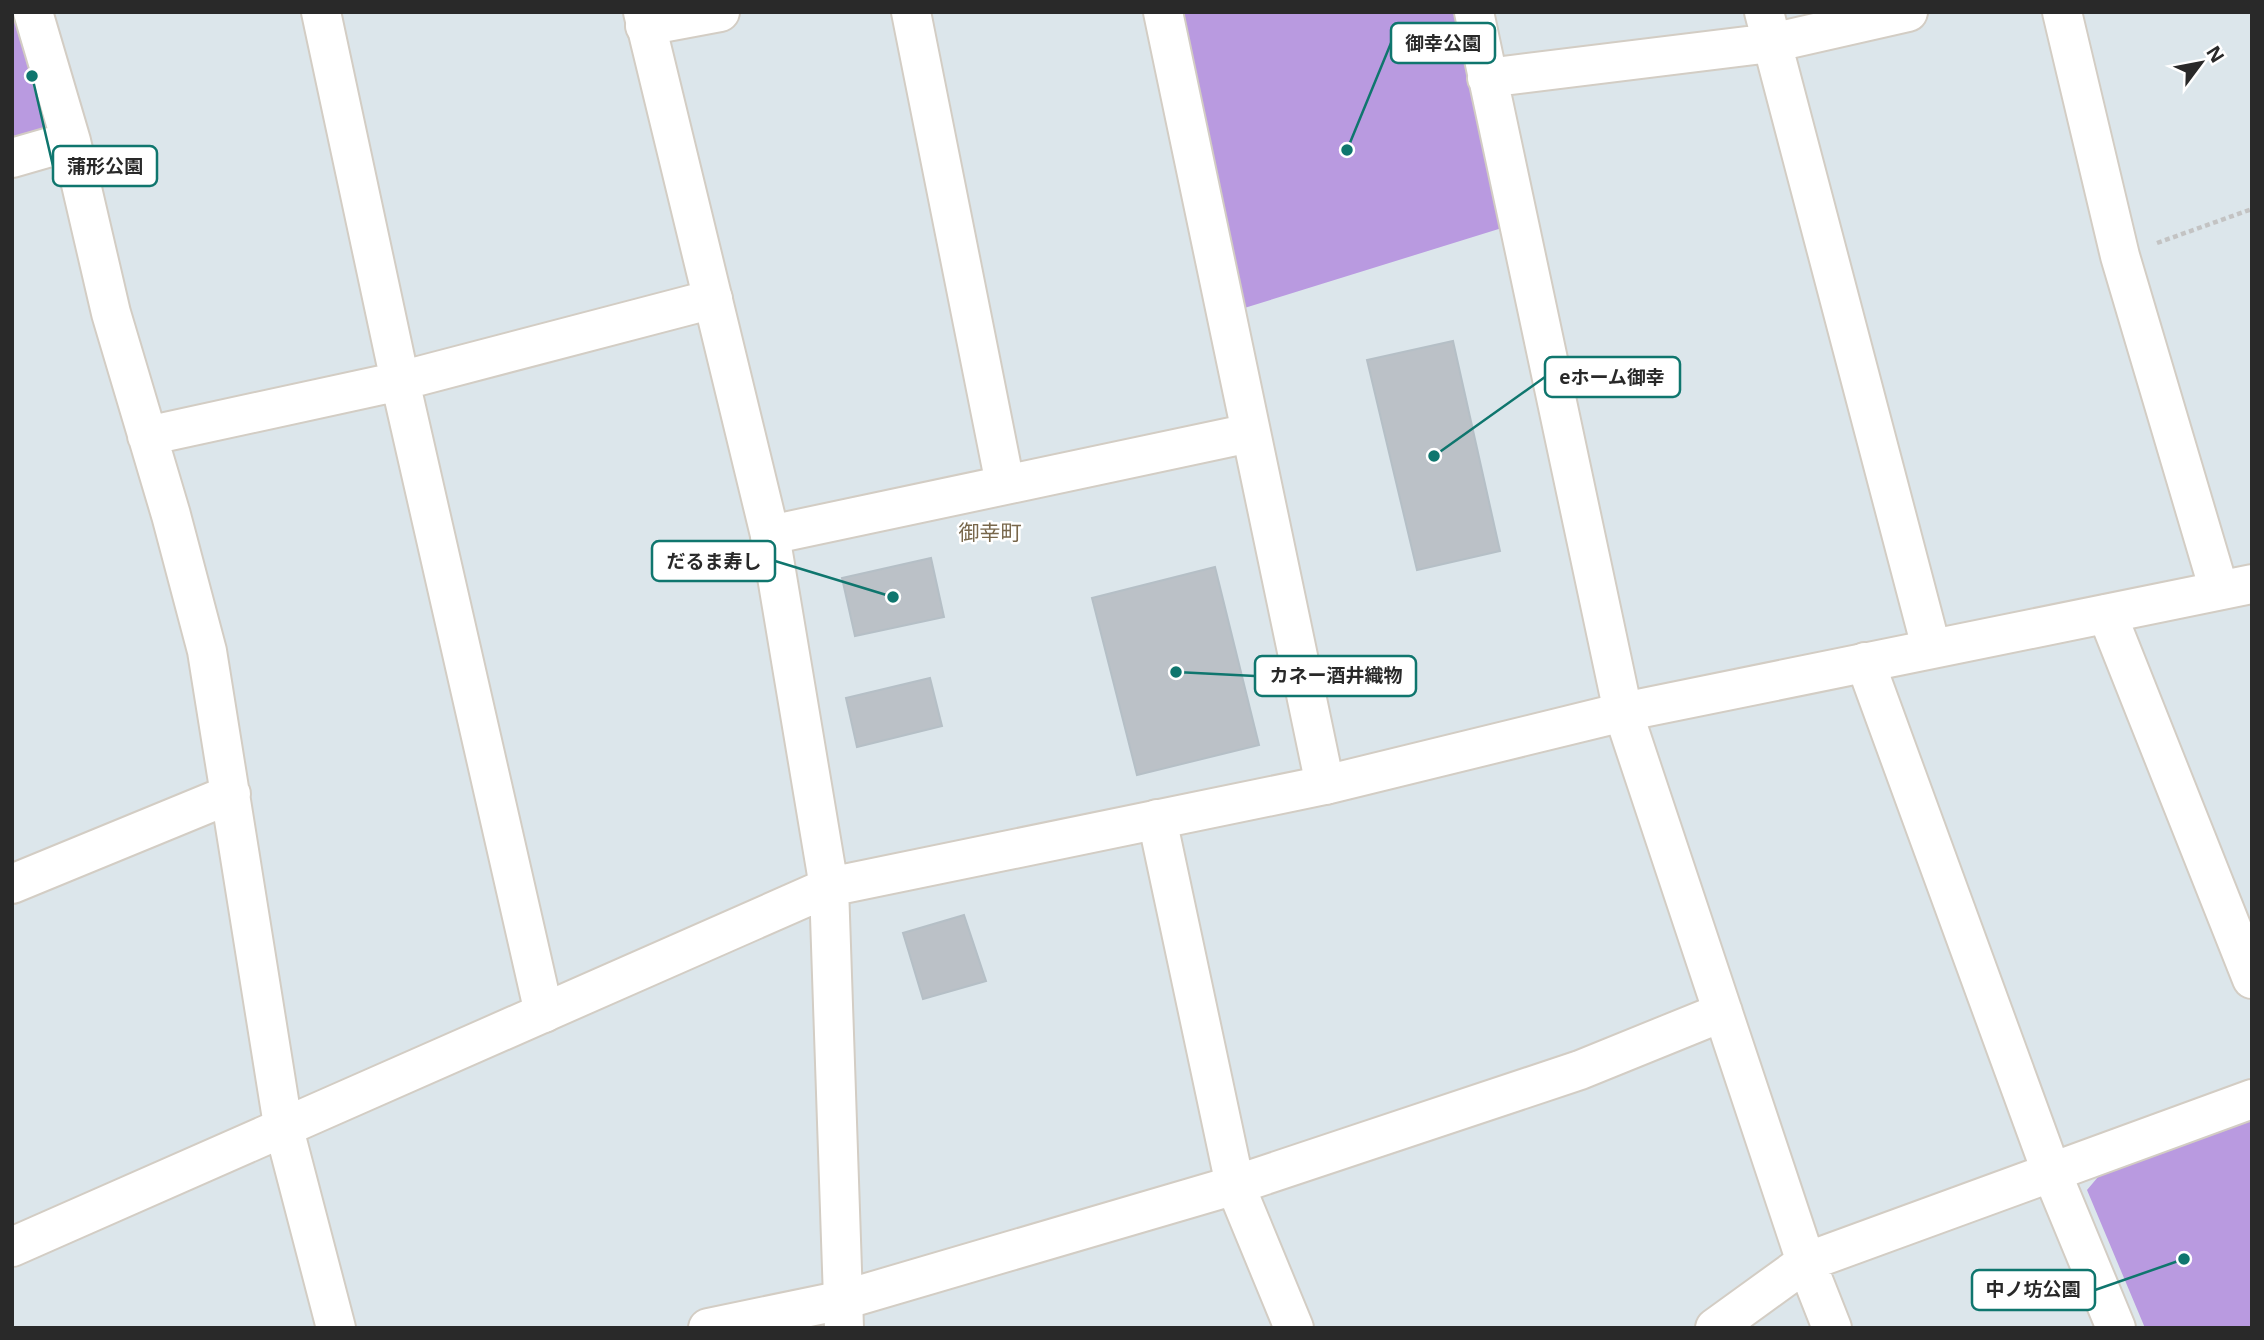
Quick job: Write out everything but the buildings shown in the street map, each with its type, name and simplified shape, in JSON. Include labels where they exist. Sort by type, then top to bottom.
[{"type":"street","points":[[33,12],[71,141],[111,313],[207,651],[283,1125],[336,1328]]},
{"type":"street","points":[[321,12],[400,381],[544,1013]]},
{"type":"street","points":[[720,12],[644,19],[770,534],[829,887],[843,1314]]},
{"type":"street","points":[[911,12],[1005,484]]},
{"type":"street","points":[[1163,12],[1325,785]]},
{"type":"street","points":[[1474,12],[1623,712],[1806,1262],[1832,1328]]},
{"type":"street","points":[[1487,78],[1767,27],[1908,12]]},
{"type":"street","points":[[12,1247],[283,1125],[829,887],[1325,785],[1623,712],[2235,587],[2120,256],[2062,12]]},
{"type":"street","points":[[1767,27],[1931,647]]},
{"type":"street","points":[[12,158],[71,141]]},
{"type":"street","points":[[147,436],[400,381],[713,299]]},
{"type":"street","points":[[770,534],[1250,433]]},
{"type":"street","points":[[2107,614],[2252,979]]},
{"type":"street","points":[[1866,662],[2051,1171],[2116,1328]]},
{"type":"street","points":[[12,884],[231,794]]},
{"type":"street","points":[[1157,819],[1235,1185],[1294,1328]]},
{"type":"street","points":[[708,1328],[843,1314],[1580,1070],[1723,1012]]},
{"type":"street","points":[[1714,1328],[1806,1262],[2252,1099]]},
{"type":"path","points":[[2120,256],[2252,209]]},
{"type":"shaded area","points":[[12,12],[33,12],[71,141],[12,158]]},
{"type":"shaded area","points":[[1163,12],[1474,12],[1518,223],[1225,314]]},
{"type":"shaded area","points":[[2252,1118],[2252,1328],[2145,1328],[2087,1190],[2098,1177]]},
{"type":"place","name":"蒲形公園","points":[[32,76]]},
{"type":"place","name":"御幸公園","points":[[1347,150]]},
{"type":"place","name":"eホーム御幸","points":[[1434,456]]},
{"type":"place","name":"だるま寿し","points":[[893,597]]},
{"type":"place","name":"カネー酒井織物","points":[[1176,672]]},
{"type":"place","name":"中ノ坊公園","points":[[2184,1259]]},
{"type":"district","name":"御幸町","points":[[990,532]]}]
